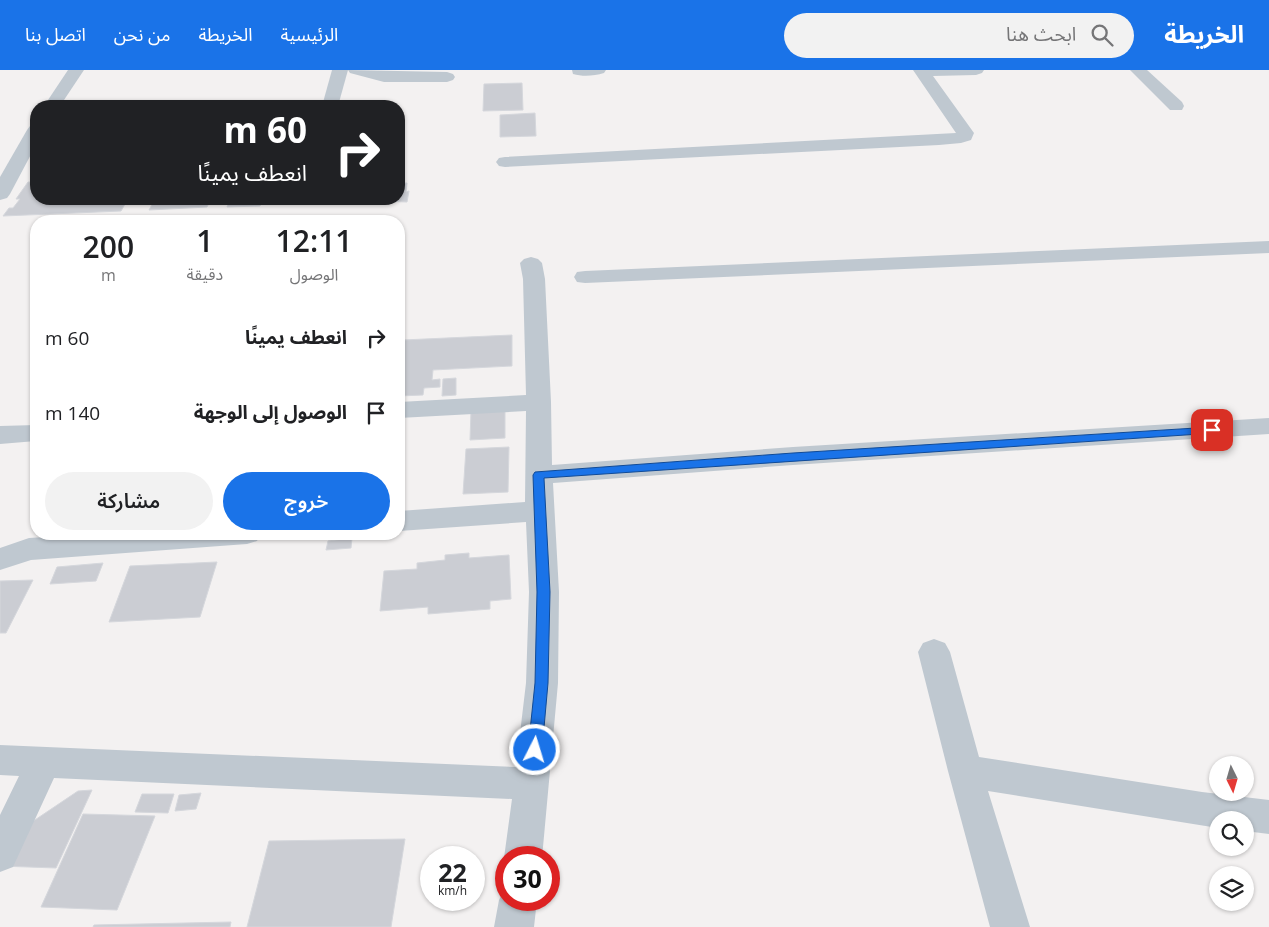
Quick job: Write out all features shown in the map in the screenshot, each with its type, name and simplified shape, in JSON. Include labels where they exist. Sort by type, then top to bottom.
[{"type":"street","points":[[56,100],[76,70]]},
{"type":"street","points":[[332,100],[340,70]]},
{"type":"street","points":[[356,70],[384,77],[447,77]]},
{"type":"street","points":[[579,71],[598,70]]},
{"type":"street","points":[[922,71],[976,70]]},
{"type":"street","points":[[1138,70],[1176,106]]},
{"type":"street","points":[[505,162],[939,140],[965,136],[965,133],[922,71]]},
{"type":"street","points":[[0,194],[28,160]]},
{"type":"street","points":[[585,277],[1269,247]]},
{"type":"street","points":[[524,846],[542,683],[544,592],[539,511],[539,402],[534,279],[531,263]]},
{"type":"street","points":[[405,410],[539,402]]},
{"type":"street","points":[[539,475],[793,456],[1269,426]]},
{"type":"street","points":[[0,435],[30,433]]},
{"type":"street","points":[[405,521],[539,511]]},
{"type":"street","points":[[0,559],[29,549],[160,540]]},
{"type":"street","points":[[934,652],[965,771],[1010,927]]},
{"type":"street","points":[[0,760],[532,784]]},
{"type":"street","points":[[0,854],[43,763]]},
{"type":"street","points":[[965,771],[1202,809],[1269,817]]},
{"type":"street","points":[[514,927],[516,911]]},
{"type":"building","points":[[522,83],[523,110],[483,111],[484,84]]},
{"type":"building","points":[[535,113],[536,136],[500,137],[500,115]]},
{"type":"building","points":[[28,182],[30,182],[30,205],[124,205],[121,211],[3,216],[20,199],[16,199]]},
{"type":"building","points":[[405,183],[407,183],[406,192],[409,191],[407,202],[405,202]]},
{"type":"building","points":[[152,205],[208,205],[207,207],[149,210]]},
{"type":"building","points":[[228,205],[260,205],[260,206],[227,207]]},
{"type":"building","points":[[512,335],[512,366],[433,370],[432,380],[440,379],[440,387],[424,388],[423,395],[405,396],[405,340]]},
{"type":"building","points":[[456,378],[456,395],[442,396],[443,379]]},
{"type":"building","points":[[505,409],[505,438],[470,440],[471,411]]},
{"type":"building","points":[[509,447],[508,492],[463,494],[466,449]]},
{"type":"building","points":[[352,540],[351,548],[326,550],[328,541]]},
{"type":"building","points":[[469,553],[469,558],[509,555],[511,599],[490,601],[490,609],[428,614],[428,607],[380,611],[384,571],[417,569],[417,563],[445,560],[445,555]]},
{"type":"building","points":[[217,562],[200,617],[109,622],[130,566]]},
{"type":"building","points":[[103,563],[96,581],[50,584],[57,567]]},
{"type":"building","points":[[33,580],[6,633],[0,633],[0,581]]},
{"type":"building","points":[[92,790],[56,868],[0,866],[14,834],[78,791]]},
{"type":"building","points":[[201,793],[196,809],[175,811],[179,795]]},
{"type":"building","points":[[142,794],[174,794],[168,813],[135,812]]},
{"type":"building","points":[[83,814],[155,816],[117,910],[41,907]]},
{"type":"building","points":[[405,839],[391,927],[247,927],[269,841]]},
{"type":"building","points":[[231,922],[230,927],[93,927],[94,925]]},
{"type":"route","points":[[535,750],[542,683],[544,592],[539,511],[539,475],[793,456],[1212,430]]}]
